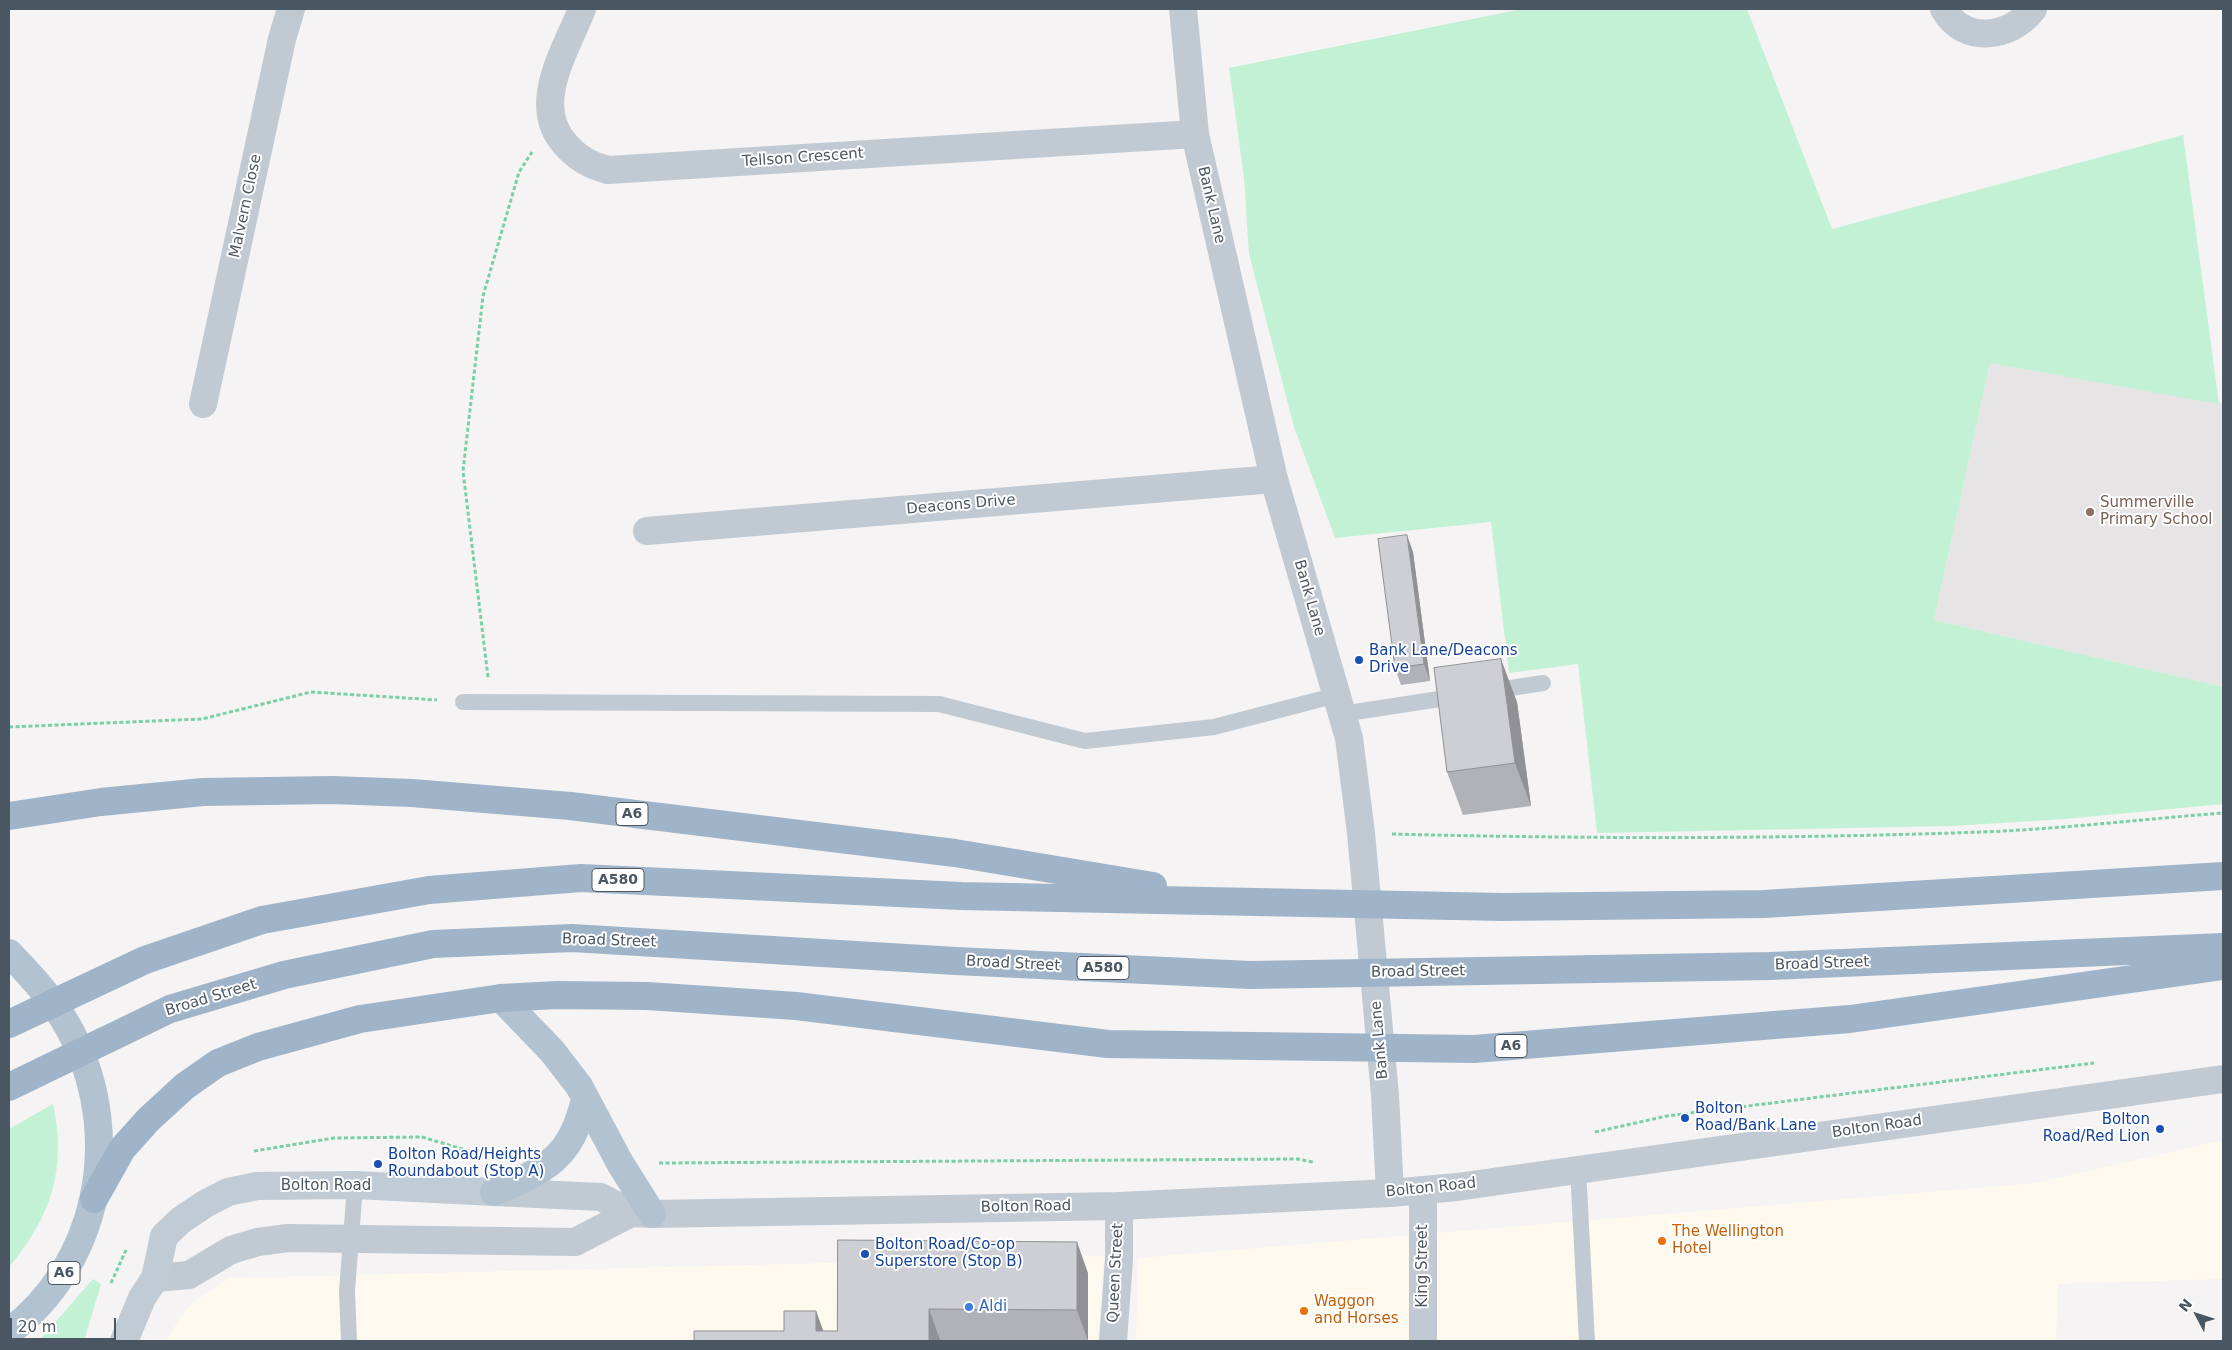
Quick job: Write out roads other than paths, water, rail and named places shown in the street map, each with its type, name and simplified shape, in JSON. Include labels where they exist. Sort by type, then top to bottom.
[{"type":"highway","name":"A6","points":[[9,816],[101,802],[203,792],[332,790],[431,795],[570,806],[955,853],[1251,902],[1502,907],[1764,904],[2223,876]]},
{"type":"highway","name":"A580","points":[[9,1024],[145,960],[262,920],[429,890],[581,878],[961,896],[1251,902]]},
{"type":"highway","name":"Broad Street","points":[[9,1087],[170,1009],[284,975],[433,944],[572,938],[956,961],[1250,975],[1770,966],[2223,947]]},
{"type":"highway","name":"A6","points":[[94,1199],[122,1149],[148,1120],[186,1086],[218,1063],[258,1047],[360,1020],[501,998],[557,995],[647,996],[796,1006],[1108,1044],[1474,1049],[1850,1018],[2223,966]]},
{"type":"main road","name":"A6","points":[[9,953],[28,972],[61,1014],[76,1041],[96,1107],[98,1139],[94,1199],[84,1236],[67,1269],[48,1295],[22,1322],[9,1332]]},
{"type":"main road","points":[[501,998],[552,1051],[579,1086],[620,1163],[642,1213]]},
{"type":"main road","points":[[494,1192],[534,1175],[564,1150],[575,1133],[586,1099]]},
{"type":"main road","name":"Bolton Road","points":[[124,1341],[142,1298],[155,1278],[164,1236],[181,1220],[228,1192],[257,1186],[355,1185],[494,1192]]},
{"type":"street","name":"Malvern Close","points":[[203,404],[282,39],[291,9]]},
{"type":"street","name":"Tellson Crescent","points":[[582,9],[549,98],[549,113],[554,128],[576,156],[592,166],[608,170],[1195,134]]},
{"type":"street","name":"Bank Lane","points":[[1183,9],[1195,134],[1274,479],[1349,738],[1361,833],[1385,1095],[1390,1193]]},
{"type":"street","points":[[1944,9],[1960,26],[1976,32],[1994,34],[2011,29],[2025,19],[2033,9]]},
{"type":"street","name":"Deacons Drive","points":[[647,531],[1274,479]]},
{"type":"street","name":"Bolton Road","points":[[155,1278],[189,1275],[231,1250],[258,1242],[288,1238],[351,1241],[575,1242],[642,1213],[1118,1206],[1423,1190],[2223,1079]]},
{"type":"street","name":"King Street","points":[[1423,1190],[1423,1341]]},
{"type":"street","name":"Bolton Road","points":[[494,1192],[601,1196],[642,1213]]},
{"type":"street","name":"Queen Street","points":[[1113,1341],[1119,1260],[1118,1206]]},
{"type":"lane","points":[[464,702],[939,704],[1085,741],[1214,727],[1340,704],[1543,683]]},
{"type":"lane","points":[[1578,1169],[1587,1341]]},
{"type":"lane","points":[[349,1341],[347,1291],[355,1185]]},
{"type":"place","name":"Summerville Primary School","points":[[2090,512]]},
{"type":"place","name":"Bank Lane/Deacons Drive","points":[[1359,660]]},
{"type":"place","name":"Bolton Road/Bank Lane","points":[[1685,1118]]},
{"type":"place","name":"Bolton Road/Red Lion","points":[[2160,1129]]},
{"type":"place","name":"Bolton Road/Heights Roundabout (Stop A)","points":[[378,1164]]},
{"type":"place","name":"The Wellington Hotel","points":[[1662,1241]]},
{"type":"place","name":"Bolton Road/Co-op Superstore (Stop B)","points":[[865,1254]]},
{"type":"place","name":"Aldi","points":[[969,1307]]},
{"type":"place","name":"Waggon and Horses","points":[[1304,1311]]}]
